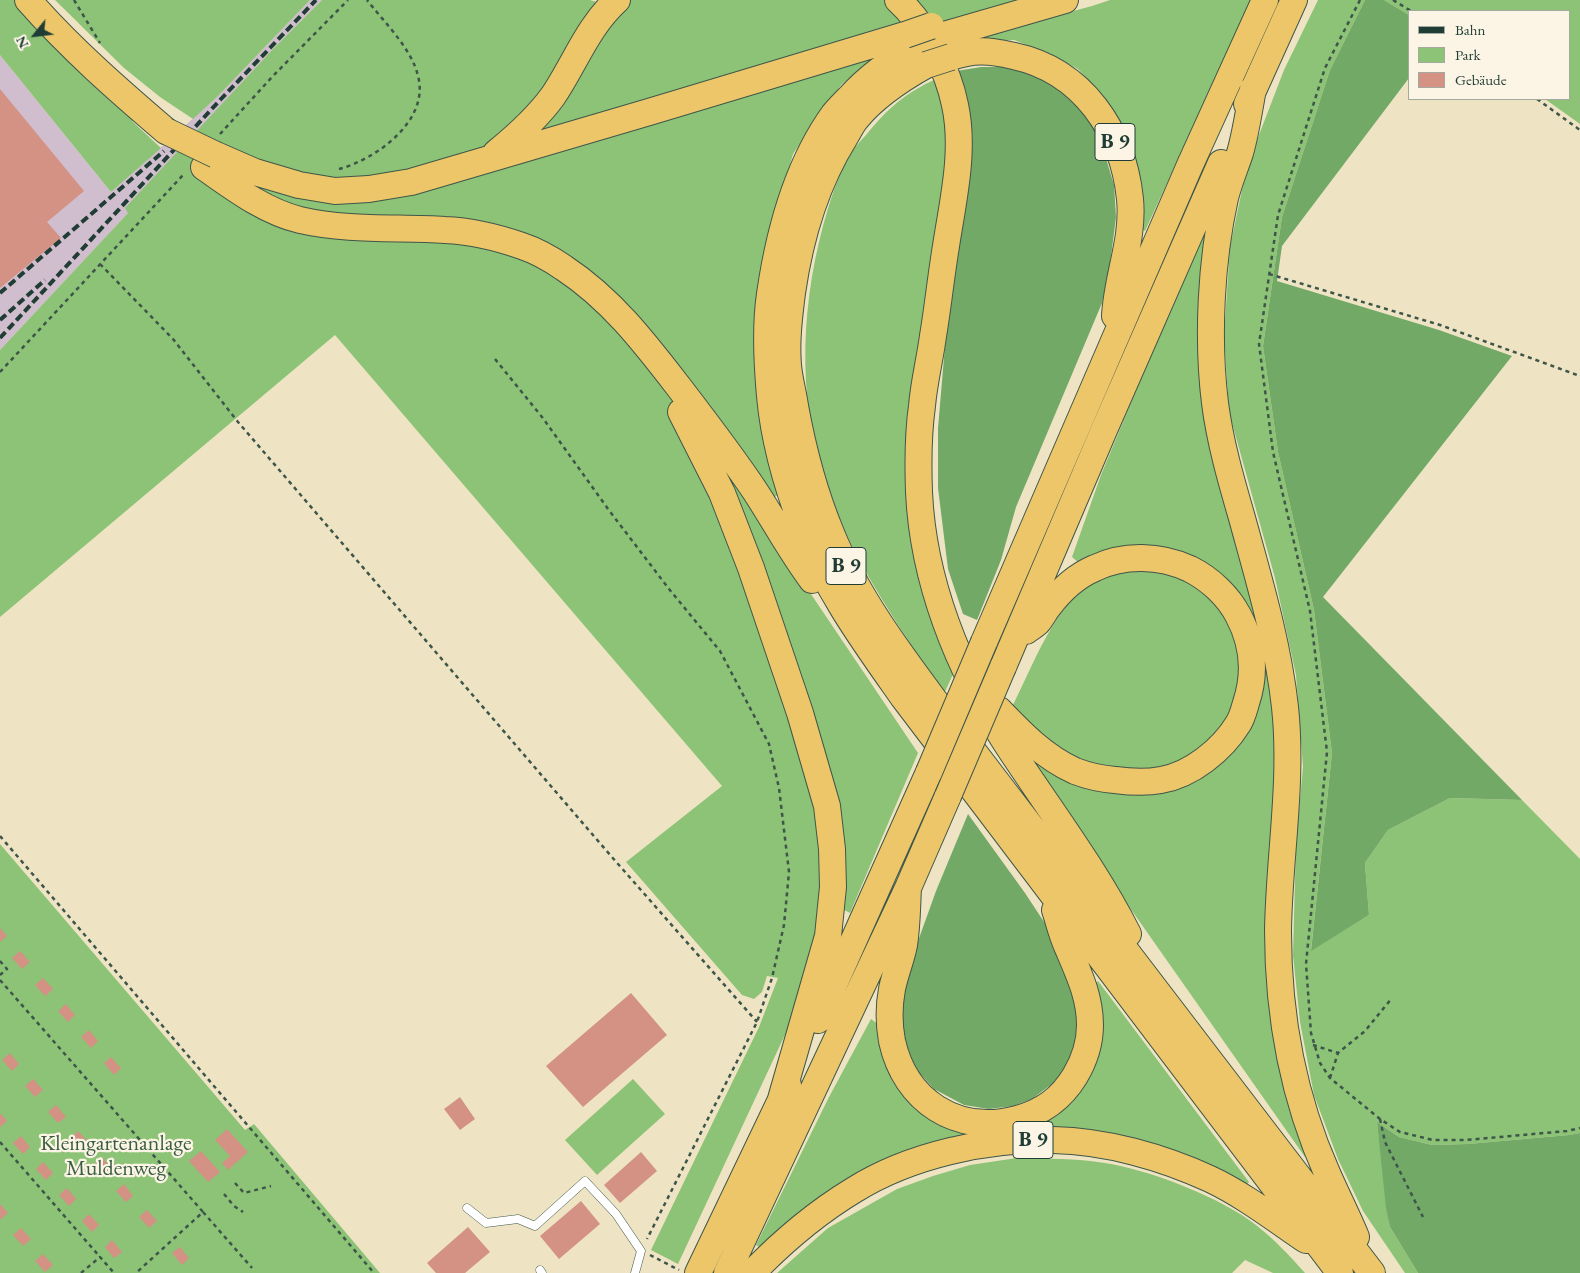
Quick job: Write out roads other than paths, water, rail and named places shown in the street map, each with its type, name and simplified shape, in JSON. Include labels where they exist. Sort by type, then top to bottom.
[{"type":"highway","points":[[28,0],[48,23],[113,86],[166,131],[206,158],[241,193],[269,208],[299,220],[328,225],[447,230],[484,236],[523,246],[548,258],[586,282],[603,297],[643,341],[700,415],[754,490],[811,578],[863,640]]},
{"type":"highway","points":[[489,159],[529,124],[552,96],[588,36],[610,6],[617,0]]},
{"type":"highway","points":[[898,0],[906,7],[937,54],[946,74],[956,106],[959,154],[922,406],[919,447],[919,492],[922,527],[936,590],[966,671],[1005,741],[1112,902],[1157,991]]},
{"type":"highway","points":[[1065,0],[988,23],[928,44],[891,60],[866,79],[835,113],[817,142],[798,184],[784,228],[770,295],[768,335],[770,397],[775,430],[783,467],[804,530],[822,569],[863,640],[903,697],[1333,1263]]},
{"type":"highway","points":[[1113,341],[1265,0]]},
{"type":"highway","points":[[727,1273],[908,888],[1108,421],[1253,89],[1294,0]]},
{"type":"highway","points":[[206,158],[299,185],[335,191],[369,189],[411,182],[489,159],[928,44]]},
{"type":"highway","name":"B 9","points":[[687,1271],[781,1100],[929,772],[984,642],[1113,341],[1116,295],[1127,251],[1130,200],[1119,150],[1104,121],[1090,99],[1071,81],[1051,68],[1028,59],[1000,53],[974,52],[928,44],[902,79],[877,98],[857,118],[835,153],[819,185],[796,264],[788,329],[788,365],[806,461],[815,493],[831,535],[848,570],[876,616],[941,709],[1157,991],[1371,1272]]},
{"type":"highway","points":[[1253,89],[1240,151],[1226,194],[1218,234],[1213,294],[1211,356],[1215,404],[1224,457],[1279,661],[1285,709],[1288,754],[1278,933],[1284,1027],[1291,1063],[1312,1132],[1327,1172],[1371,1272]]},
{"type":"highway","points":[[643,341],[699,445],[722,493],[781,654],[827,806],[832,849],[833,887],[828,936],[781,1100]]},
{"type":"highway","points":[[966,671],[998,709],[1028,740],[1051,757],[1075,771],[1100,779],[1132,782],[1161,780],[1189,770],[1208,759],[1220,748],[1239,723],[1248,698],[1252,678],[1252,653],[1244,626],[1232,603],[1199,574],[1178,564],[1158,559],[1137,558],[1116,560],[1095,568],[1076,578],[1060,592],[1039,622],[1016,639]]},
{"type":"highway","points":[[908,888],[904,945],[892,989],[890,1019],[897,1061],[907,1080],[918,1094],[934,1107],[952,1117],[975,1123],[1001,1123],[1036,1113],[1052,1104],[1067,1089],[1079,1069],[1087,1048],[1090,1026],[1088,1000],[1066,944],[1048,889]]},
{"type":"highway","name":"B 9","points":[[752,1273],[780,1244],[810,1220],[855,1189],[902,1166],[976,1146],[1013,1141],[1054,1140],[1093,1144],[1131,1151],[1170,1163],[1211,1179],[1247,1199],[1333,1263]]},
{"type":"lane","points":[[467,1208],[486,1223],[518,1219],[536,1226],[585,1181],[616,1214],[641,1251],[635,1273]]},
{"type":"railway","points":[[0,338],[221,99],[316,0]]},
{"type":"railway","points":[[0,293],[164,151]]},
{"type":"railway","points":[[0,320],[45,280]]},
{"type":"park label","name":"Kleingartenanlage Muldenweg","points":[[116,1156]]}]
